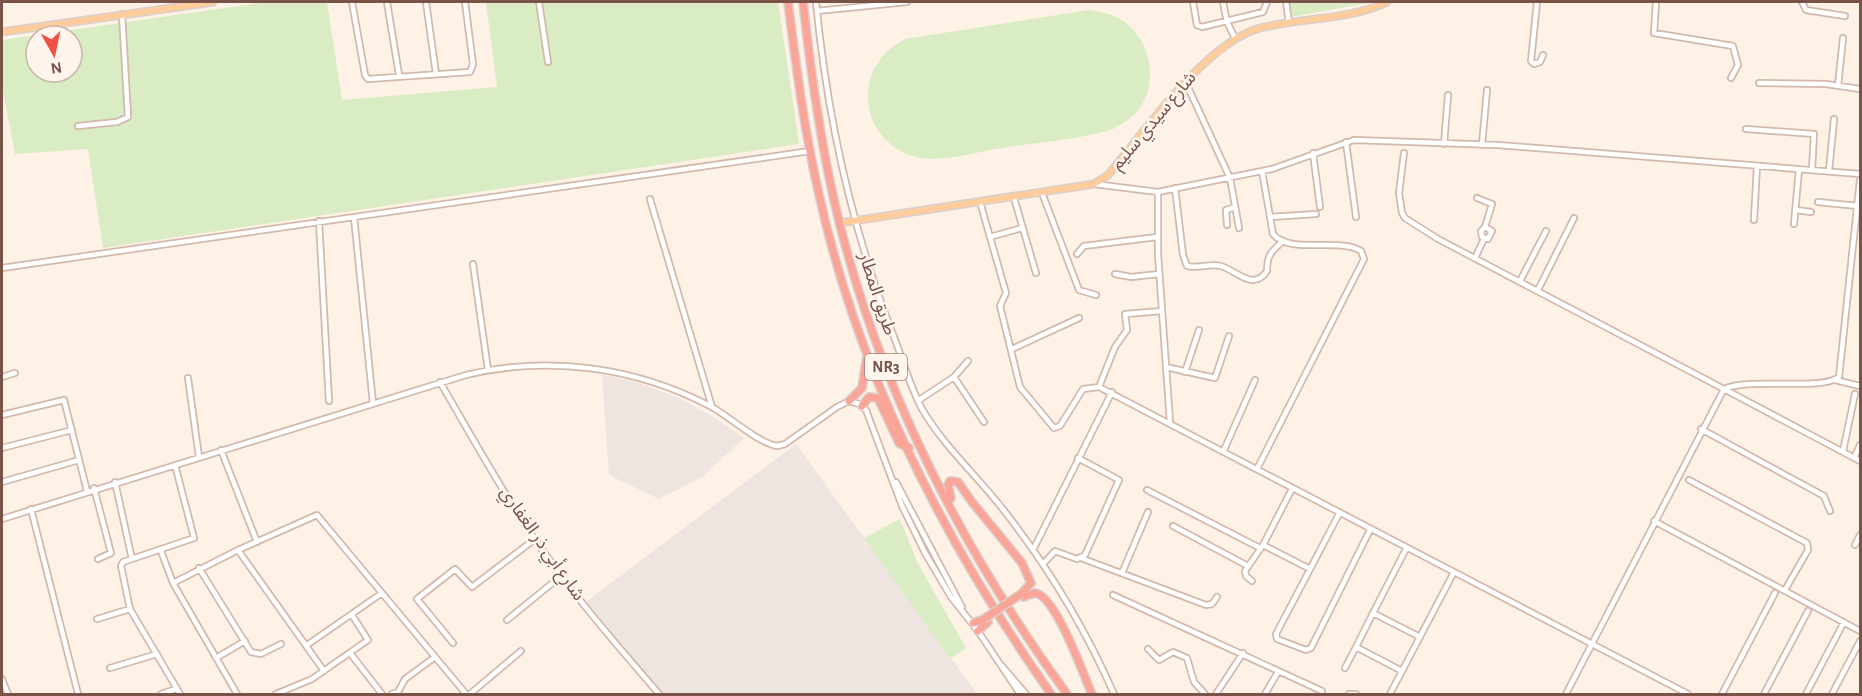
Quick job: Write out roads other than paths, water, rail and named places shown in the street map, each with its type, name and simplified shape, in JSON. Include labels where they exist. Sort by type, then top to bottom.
[{"type":"highway","name":"طريق المطار","points":[[788,2],[797,76],[810,151],[839,271],[867,354],[943,521],[992,604],[1051,694]]},
{"type":"highway","name":"طريق المطار","points":[[802,2],[812,80],[840,223],[866,310],[898,396],[941,489],[984,565],[1067,694]]},
{"type":"highway","points":[[849,401],[862,388],[867,354]]},
{"type":"highway","points":[[862,406],[869,397],[878,398],[899,443],[909,448]]},
{"type":"highway","points":[[978,631],[986,620],[1022,596],[1031,585],[1028,572],[972,502],[962,486],[958,482],[950,481],[948,493],[984,565]]},
{"type":"highway","points":[[1022,596],[1035,593],[1045,597],[1063,630],[1092,694]]},
{"type":"highway","points":[[973,623],[986,620]]},
{"type":"main road","points":[[2,32],[213,2]]},
{"type":"main road","name":"شارع سيدي سليم","points":[[840,223],[1094,184],[1108,175],[1209,58],[1234,38],[1257,30],[1368,9],[1387,2]]},
{"type":"street","points":[[352,2],[366,77],[470,72],[472,68],[465,2]]},
{"type":"street","points":[[387,2],[399,75]]},
{"type":"street","points":[[426,2],[436,74]]},
{"type":"street","points":[[539,2],[548,62]]},
{"type":"street","points":[[816,2],[836,136],[855,220],[879,298],[918,400],[936,429],[1002,508],[1043,564],[1084,632],[1114,694]]},
{"type":"street","points":[[817,11],[908,2]]},
{"type":"street","points":[[1193,2],[1199,26],[1227,22],[1263,12],[1267,2]]},
{"type":"street","points":[[1223,2],[1227,22],[1234,38]]},
{"type":"street","points":[[1286,2],[1289,23]]},
{"type":"street","points":[[1537,2],[1531,61],[1534,64],[1540,62],[1543,55]]},
{"type":"street","points":[[1656,2],[1654,33],[1733,46],[1738,65],[1731,78]]},
{"type":"street","points":[[1802,2],[1806,10],[1845,16]]},
{"type":"street","points":[[78,126],[117,122],[128,117],[122,14]]},
{"type":"street","points":[[1838,86],[1843,38]]},
{"type":"street","points":[[1186,83],[1230,178],[1239,228]]},
{"type":"street","points":[[1760,83],[1860,89]]},
{"type":"street","points":[[1482,145],[1487,90]]},
{"type":"street","points":[[1444,144],[1449,95]]},
{"type":"street","points":[[1829,171],[1834,118]]},
{"type":"street","points":[[1746,129],[1814,134],[1812,170]]},
{"type":"street","points":[[1094,184],[1158,192],[1262,171],[1346,142],[1364,140],[1482,145],[1860,174]]},
{"type":"street","points":[[1346,142],[1356,217]]},
{"type":"street","points":[[2,268],[810,151]]},
{"type":"street","points":[[1313,153],[1320,207]]},
{"type":"street","points":[[1404,153],[1399,202],[1405,218],[1475,258],[1860,461]]},
{"type":"street","points":[[1754,220],[1757,166]]},
{"type":"street","points":[[1794,224],[1799,169]]},
{"type":"street","points":[[1257,469],[1364,259],[1361,251],[1347,244],[1283,241],[1273,234],[1262,171]]},
{"type":"street","points":[[1835,380],[1841,374],[1858,236],[1860,180]]},
{"type":"street","points":[[1175,188],[1183,255],[1187,266],[1218,265],[1244,279],[1259,279],[1267,272],[1266,259],[1269,253],[1283,241]]},
{"type":"street","points":[[1158,192],[1157,237],[1170,422]]},
{"type":"street","points":[[1042,193],[1079,290],[1096,296]]},
{"type":"street","points":[[1014,198],[1036,273]]},
{"type":"street","points":[[1477,198],[1492,204],[1481,234],[1484,239]]},
{"type":"street","points":[[650,199],[712,407]]},
{"type":"street","points":[[980,202],[1006,293],[1000,306],[1021,390],[1056,429],[1083,389],[1100,387],[1224,450],[1292,489],[1453,574],[1688,694]]},
{"type":"street","points":[[1818,202],[1858,206]]},
{"type":"street","points":[[1227,225],[1226,210],[1235,207]]},
{"type":"street","points":[[1796,210],[1811,212]]},
{"type":"street","points":[[1270,217],[1316,214]]},
{"type":"street","points":[[354,217],[373,403]]},
{"type":"street","points":[[1538,290],[1574,218]]},
{"type":"street","points":[[320,221],[329,401]]},
{"type":"street","points":[[1484,239],[1490,239],[1493,233],[1490,228],[1485,227]]},
{"type":"street","points":[[990,237],[1022,228]]},
{"type":"street","points":[[1520,281],[1546,231]]},
{"type":"street","points":[[1077,254],[1084,246],[1157,237]]},
{"type":"street","points":[[1475,258],[1484,239]]},
{"type":"street","points":[[473,264],[488,369]]},
{"type":"street","points":[[1115,274],[1131,277],[1159,274]]},
{"type":"street","points":[[1100,387],[1115,347],[1127,330],[1125,314],[1162,311]]},
{"type":"street","points":[[1012,349],[1079,318]]},
{"type":"street","points":[[1185,372],[1199,330]]},
{"type":"street","points":[[1166,367],[1215,378],[1229,336]]},
{"type":"street","points":[[918,400],[954,377],[968,361]]},
{"type":"street","points":[[2,519],[94,488],[488,369],[527,364],[616,372],[664,385],[712,407],[777,446],[785,444],[849,401],[862,406],[930,550],[967,617],[1020,694]]},
{"type":"street","points":[[2,377],[15,373]]},
{"type":"street","points":[[954,377],[984,422]]},
{"type":"street","points":[[188,378],[199,458]]},
{"type":"street","points":[[1224,450],[1255,380]]},
{"type":"street","points":[[1566,694],[1701,429],[1724,389],[1744,384],[1835,380],[1860,386]]},
{"type":"street","name":"شارع أبي ذر الغفاري","points":[[440,382],[515,510],[535,539],[561,576],[658,694]]},
{"type":"street","points":[[1033,550],[1112,393]]},
{"type":"street","points":[[1843,451],[1855,394]]},
{"type":"street","points":[[2,415],[64,400],[87,491]]},
{"type":"street","points":[[1701,429],[1824,496],[1830,511]]},
{"type":"street","points":[[2,448],[72,430]]},
{"type":"street","points":[[1854,458],[1860,445]]},
{"type":"street","points":[[221,450],[257,542]]},
{"type":"street","points":[[1078,458],[1119,480],[1081,558]]},
{"type":"street","points":[[2,482],[80,460]]},
{"type":"street","points":[[174,465],[194,538],[132,559],[121,566],[130,609],[180,694]]},
{"type":"street","points":[[1689,480],[1807,543],[1808,550],[1785,590]]},
{"type":"street","points":[[115,482],[132,559]]},
{"type":"street","points":[[94,488],[111,553],[98,560]]},
{"type":"street","points":[[1252,581],[1245,575],[1248,566],[1262,546],[1292,489]]},
{"type":"street","points":[[1147,490],[1310,569]]},
{"type":"street","points":[[31,509],[78,694]]},
{"type":"street","points":[[1122,573],[1148,512]]},
{"type":"street","points":[[1339,514],[1275,638],[1306,650],[1312,646],[1370,530]]},
{"type":"street","points":[[173,583],[199,568],[317,515],[468,694],[521,651]]},
{"type":"street","points":[[1654,520],[1860,631]]},
{"type":"street","points":[[1173,526],[1248,566]]},
{"type":"street","points":[[1855,545],[1860,536]]},
{"type":"street","points":[[453,643],[417,599],[455,569],[472,587],[535,539]]},
{"type":"street","points":[[1346,668],[1406,549]]},
{"type":"street","points":[[238,550],[324,671]]},
{"type":"street","points":[[1043,564],[1055,550],[1206,605],[1212,604],[1217,597]]},
{"type":"street","points":[[161,551],[173,583],[237,694]]},
{"type":"street","points":[[199,568],[251,652],[256,655],[281,644]]},
{"type":"street","points":[[1390,694],[1453,574]]},
{"type":"street","points":[[507,620],[561,576]]},
{"type":"street","points":[[307,645],[382,593]]},
{"type":"street","points":[[1722,694],[1775,593]]},
{"type":"street","points":[[1113,595],[1322,691]]},
{"type":"street","points":[[97,619],[130,609]]},
{"type":"street","points":[[1764,694],[1808,611]]},
{"type":"street","points":[[1373,613],[1420,637]]},
{"type":"street","points":[[276,694],[324,671],[368,638],[352,615]]},
{"type":"street","points":[[1806,694],[1844,622]]},
{"type":"street","points":[[216,658],[245,641]]},
{"type":"street","points":[[1832,694],[1860,641]]},
{"type":"street","points":[[1356,647],[1402,671]]},
{"type":"street","points":[[1148,649],[1159,660],[1173,652],[1187,658],[1194,682],[1205,694]]},
{"type":"street","points":[[350,653],[382,694]]},
{"type":"street","points":[[1216,694],[1243,653]]},
{"type":"street","points":[[110,668],[157,654]]},
{"type":"street","points":[[392,694],[398,692],[405,679],[435,657]]},
{"type":"street","points":[[1002,666],[1026,694]]},
{"type":"street","points":[[1265,694],[1278,672]]},
{"type":"street","points":[[2,679],[8,694]]},
{"type":"street","points":[[161,694],[176,689]]},
{"type":"street","points":[[1349,694],[1356,694]]}]
